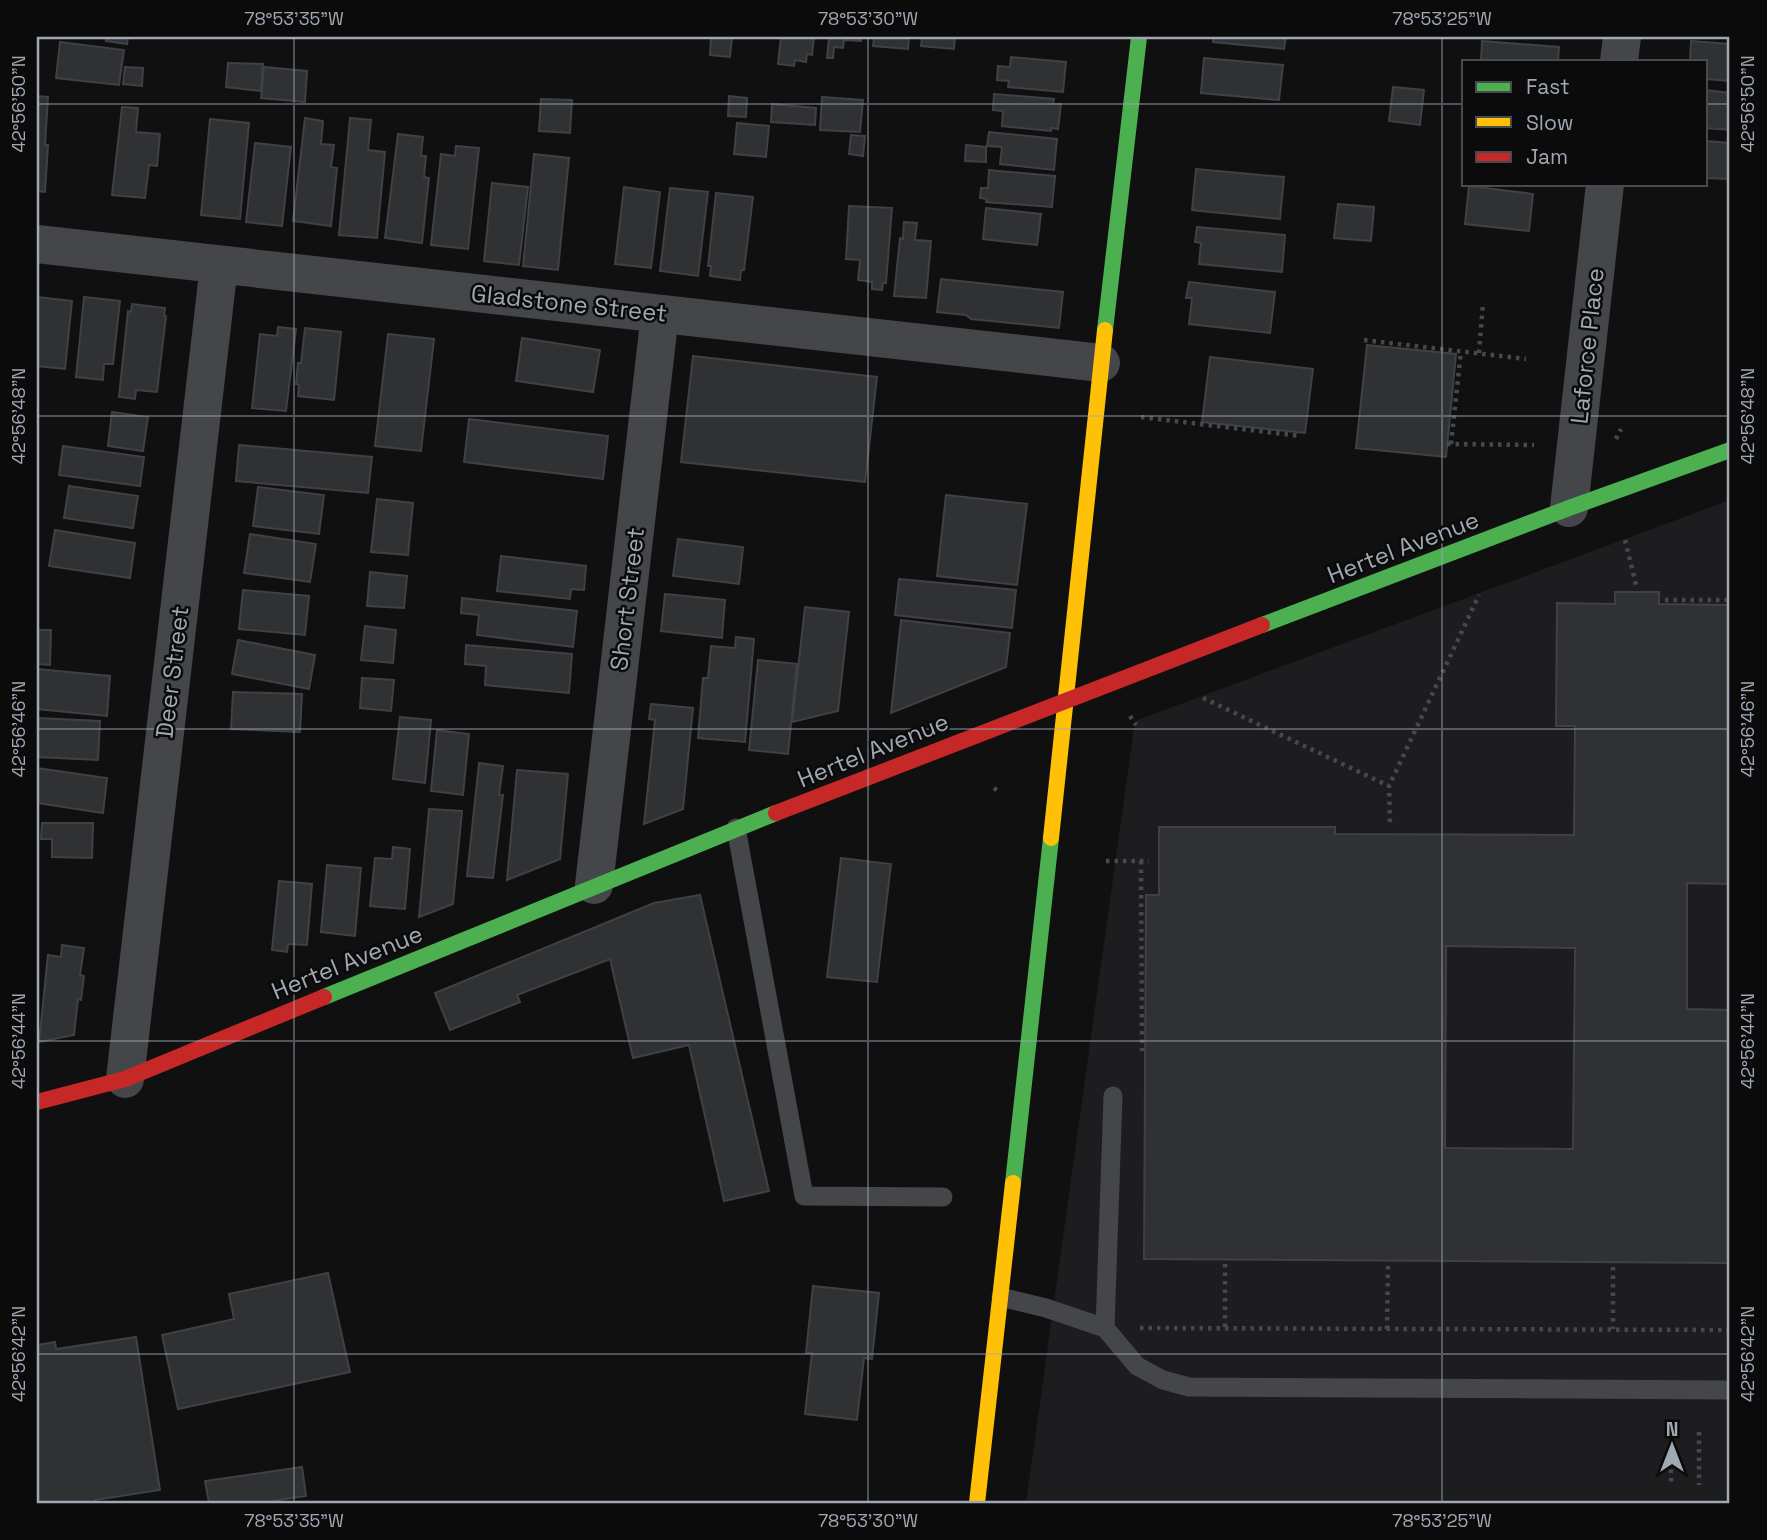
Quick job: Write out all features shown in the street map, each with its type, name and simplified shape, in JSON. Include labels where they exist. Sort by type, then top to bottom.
[{"type":"street","points":[[977,1503],[1139,37]]},
{"type":"street","points":[[1619,60],[1622,37]]},
{"type":"street","name":"Laforce Place","points":[[1569,508],[1605,186]]},
{"type":"street","name":"Gladstone Street","points":[[37,244],[1101,363]]},
{"type":"street","name":"Deer Street","points":[[125,1079],[219,265]]},
{"type":"street","name":"Short Street","points":[[594,885],[660,314]]},
{"type":"street","name":"Hertel Avenue","points":[[37,1102],[125,1079],[594,885],[1067,698],[1730,450]]},
{"type":"lane","points":[[736,828],[804,1196],[943,1197]]},
{"type":"lane","points":[[1105,1328],[1113,1096]]},
{"type":"lane","points":[[1000,1297],[1046,1308],[1105,1328],[1137,1366],[1163,1380],[1189,1387],[1730,1390]]},
{"type":"path","points":[[1479,353],[1483,303]]},
{"type":"path","points":[[1364,340],[1526,359]]},
{"type":"path","points":[[1461,351],[1449,444],[1534,445]]},
{"type":"path","points":[[1141,416],[1301,436]]},
{"type":"path","points":[[1616,439],[1621,429]]},
{"type":"path","points":[[1625,540],[1637,589]]},
{"type":"path","points":[[1390,822],[1389,786],[1479,595]]},
{"type":"path","points":[[1665,600],[1730,600]]},
{"type":"path","points":[[1203,698],[1389,786]]},
{"type":"path","points":[[1130,716],[1136,725]]},
{"type":"path","points":[[994,788],[999,792]]},
{"type":"path","points":[[1106,861],[1149,861]]},
{"type":"path","points":[[1141,861],[1142,1051]]},
{"type":"path","points":[[1387,1329],[1388,1263]]},
{"type":"path","points":[[1225,1264],[1225,1328]]},
{"type":"path","points":[[1613,1267],[1613,1329]]},
{"type":"path","points":[[1145,1328],[1730,1330]]},
{"type":"path","points":[[1651,1330],[1656,1339]]},
{"type":"path","points":[[1699,1432],[1699,1485]]},
{"type":"path","points":[[1671,1444],[1671,1485]]},
{"type":"shaded area","points":[[1730,500],[1730,1503],[1026,1503],[1135,721]]},
{"type":"building","points":[[107,37],[128,37],[127,44],[106,41]]},
{"type":"building","points":[[711,37],[732,37],[730,57],[710,55]]},
{"type":"building","points":[[781,37],[814,37],[812,55],[807,54],[806,62],[795,60],[794,66],[778,64]]},
{"type":"building","points":[[829,37],[861,37],[861,41],[844,40],[843,48],[834,47],[833,58],[827,58]]},
{"type":"building","points":[[874,37],[909,37],[908,49],[873,46]]},
{"type":"building","points":[[922,37],[955,37],[954,49],[921,46]]},
{"type":"building","points":[[1213,37],[1286,37],[1284,49],[1213,42]]},
{"type":"building","points":[[1482,41],[1559,47],[1558,60],[1481,60]]},
{"type":"building","points":[[1691,41],[1730,44],[1730,81],[1708,79],[1708,60],[1690,60]]},
{"type":"building","points":[[60,42],[124,50],[119,85],[56,78]]},
{"type":"building","points":[[1011,57],[1066,62],[1063,92],[1008,87],[1009,81],[997,80],[998,66],[1010,67]]},
{"type":"building","points":[[1204,58],[1283,65],[1279,100],[1201,93]]},
{"type":"building","points":[[228,63],[263,64],[261,91],[226,87]]},
{"type":"building","points":[[125,67],[143,68],[142,86],[123,84]]},
{"type":"building","points":[[264,67],[307,71],[305,102],[261,98]]},
{"type":"building","points":[[1393,87],[1424,90],[1420,125],[1389,121]]},
{"type":"building","points":[[1708,90],[1730,93],[1730,130],[1708,128]]},
{"type":"building","points":[[994,94],[1054,99],[1053,104],[1061,104],[1058,129],[1051,128],[1051,131],[1002,126],[1003,111],[993,110]]},
{"type":"building","points":[[37,96],[48,97],[45,192],[37,191]]},
{"type":"building","points":[[729,96],[747,98],[746,117],[728,116]]},
{"type":"building","points":[[822,97],[863,100],[860,132],[820,130]]},
{"type":"building","points":[[541,99],[572,100],[570,133],[539,131]]},
{"type":"building","points":[[772,104],[816,108],[815,125],[771,122]]},
{"type":"building","points":[[122,107],[138,108],[136,132],[160,134],[157,166],[149,165],[145,198],[112,195]]},
{"type":"building","points":[[305,118],[323,121],[321,144],[334,145],[331,167],[337,168],[331,226],[293,221]]},
{"type":"building","points":[[350,118],[371,120],[368,150],[385,152],[377,238],[339,235]]},
{"type":"building","points":[[210,119],[249,123],[240,219],[201,215]]},
{"type":"building","points":[[737,123],[769,126],[766,157],[734,154]]},
{"type":"building","points":[[989,132],[1057,139],[1054,170],[1000,164],[1002,147],[987,146]]},
{"type":"building","points":[[398,134],[423,137],[421,156],[426,156],[424,177],[429,178],[422,243],[385,238]]},
{"type":"building","points":[[851,135],[865,136],[863,156],[849,154]]},
{"type":"building","points":[[1708,141],[1730,143],[1729,179],[1708,178]]},
{"type":"building","points":[[255,143],[291,147],[282,226],[246,222]]},
{"type":"building","points":[[966,145],[986,147],[986,162],[965,161]]},
{"type":"building","points":[[456,146],[479,148],[468,249],[431,245],[441,154],[455,156]]},
{"type":"building","points":[[534,154],[569,158],[558,270],[523,266]]},
{"type":"building","points":[[1196,169],[1284,177],[1280,219],[1192,210]]},
{"type":"building","points":[[989,170],[1055,176],[1052,207],[986,202],[987,199],[980,198],[981,188],[988,188]]},
{"type":"building","points":[[492,183],[528,187],[519,265],[484,261]]},
{"type":"building","points":[[1469,186],[1533,194],[1529,231],[1465,224]]},
{"type":"building","points":[[624,187],[660,192],[651,268],[615,264]]},
{"type":"building","points":[[670,188],[708,192],[698,276],[660,271]]},
{"type":"building","points":[[716,193],[753,197],[744,270],[741,270],[740,280],[710,276],[711,266],[708,266]]},
{"type":"building","points":[[1338,204],[1374,207],[1371,241],[1334,238]]},
{"type":"building","points":[[849,206],[892,208],[886,283],[883,283],[882,290],[872,289],[872,282],[858,280],[860,260],[846,259]]},
{"type":"building","points":[[986,208],[1041,214],[1037,245],[983,239]]},
{"type":"building","points":[[904,222],[917,223],[915,240],[931,241],[926,298],[894,296]]},
{"type":"building","points":[[1197,227],[1285,235],[1282,272],[1199,264],[1201,243],[1195,242]]},
{"type":"building","points":[[941,279],[1063,292],[1059,328],[971,319],[966,315],[937,312]]},
{"type":"building","points":[[1189,282],[1275,292],[1270,333],[1189,324],[1192,298],[1186,298]]},
{"type":"building","points":[[37,297],[72,301],[65,369],[37,366]]},
{"type":"building","points":[[84,297],[120,301],[113,364],[104,364],[103,380],[76,377]]},
{"type":"building","points":[[132,304],[165,308],[166,316],[157,392],[136,390],[135,399],[119,397],[128,311],[131,312]]},
{"type":"building","points":[[278,327],[296,329],[286,411],[252,408],[260,334],[277,336]]},
{"type":"building","points":[[305,328],[341,332],[334,400],[298,396],[298,363],[301,363]]},
{"type":"building","points":[[388,334],[434,339],[421,451],[375,446]]},
{"type":"building","points":[[522,338],[600,350],[593,392],[516,381]]},
{"type":"building","points":[[1367,345],[1456,354],[1446,457],[1356,448]]},
{"type":"building","points":[[693,356],[877,377],[865,482],[681,462]]},
{"type":"building","points":[[1210,357],[1313,369],[1305,433],[1202,422]]},
{"type":"building","points":[[112,412],[148,417],[143,451],[108,446]]},
{"type":"building","points":[[469,419],[608,436],[603,479],[464,462]]},
{"type":"building","points":[[239,445],[372,457],[368,493],[236,481]]},
{"type":"building","points":[[63,446],[144,457],[140,486],[59,475]]},
{"type":"building","points":[[69,486],[138,496],[133,528],[64,518]]},
{"type":"building","points":[[258,487],[324,495],[319,534],[253,526]]},
{"type":"building","points":[[946,495],[1027,504],[1017,585],[937,576]]},
{"type":"building","points":[[377,499],[413,503],[408,555],[371,552]]},
{"type":"building","points":[[55,530],[135,543],[130,578],[49,566]]},
{"type":"building","points":[[250,534],[316,544],[310,582],[244,573]]},
{"type":"building","points":[[678,539],[743,547],[739,584],[673,576]]},
{"type":"building","points":[[501,556],[586,566],[584,590],[571,589],[570,599],[497,591]]},
{"type":"building","points":[[370,572],[407,576],[404,608],[367,606]]},
{"type":"building","points":[[899,579],[1016,590],[1012,628],[895,615]]},
{"type":"building","points":[[243,590],[309,596],[305,635],[239,629]]},
{"type":"building","points":[[1615,592],[1659,592],[1659,604],[1730,605],[1730,884],[1687,883],[1687,1009],[1730,1010],[1730,1263],[1144,1259],[1146,895],[1159,895],[1159,827],[1335,827],[1335,834],[1574,835],[1575,726],[1556,726],[1557,603],[1615,604]],"holes":[[[1446,946],[1575,948],[1573,1149],[1445,1148]]]},
{"type":"building","points":[[665,594],[725,600],[722,638],[661,631]]},
{"type":"building","points":[[462,598],[577,611],[573,647],[477,635],[479,615],[461,613]]},
{"type":"building","points":[[805,607],[849,612],[838,711],[792,722]]},
{"type":"building","points":[[901,620],[1010,633],[1006,667],[891,713]]},
{"type":"building","points":[[365,626],[396,630],[393,663],[361,660]]},
{"type":"building","points":[[37,630],[51,630],[50,665],[37,664]]},
{"type":"building","points":[[736,637],[754,639],[745,742],[698,738],[703,678],[708,678],[711,646],[735,648]]},
{"type":"building","points":[[238,640],[315,655],[309,689],[232,674]]},
{"type":"building","points":[[466,645],[572,654],[569,693],[485,685],[486,666],[465,664]]},
{"type":"building","points":[[758,660],[797,664],[788,754],[749,750]]},
{"type":"building","points":[[37,669],[110,676],[107,716],[37,709]]},
{"type":"building","points":[[362,678],[394,680],[391,711],[360,708]]},
{"type":"building","points":[[233,692],[302,694],[300,732],[231,729]]},
{"type":"building","points":[[651,704],[693,708],[683,809],[644,824],[655,720],[649,719]]},
{"type":"building","points":[[400,717],[431,720],[425,783],[393,779]]},
{"type":"building","points":[[37,718],[100,721],[98,760],[37,757]]},
{"type":"building","points":[[437,730],[469,734],[463,795],[431,791]]},
{"type":"building","points":[[479,763],[503,766],[499,795],[503,795],[493,878],[467,876]]},
{"type":"building","points":[[37,768],[107,778],[103,813],[37,803]]},
{"type":"building","points":[[517,770],[568,774],[560,859],[507,880]]},
{"type":"building","points":[[429,809],[462,811],[453,904],[419,917]]},
{"type":"building","points":[[42,823],[93,823],[92,858],[52,857],[52,839],[41,839]]},
{"type":"building","points":[[393,847],[410,849],[405,909],[370,906],[375,858],[392,859]]},
{"type":"building","points":[[841,858],[891,864],[877,982],[827,977]]},
{"type":"building","points":[[327,865],[361,868],[355,936],[321,932]]},
{"type":"building","points":[[279,881],[312,884],[307,945],[288,944],[287,952],[272,950]]},
{"type":"building","points":[[700,895],[769,1191],[724,1201],[689,1045],[633,1058],[610,959],[517,995],[520,1002],[450,1030],[435,993],[654,903]]},
{"type":"building","points":[[62,945],[84,948],[80,975],[84,976],[74,1035],[39,1042],[48,955],[61,957]]},
{"type":"building","points":[[328,1273],[350,1372],[178,1409],[162,1335],[234,1319],[229,1294]]},
{"type":"building","points":[[813,1286],[879,1293],[872,1359],[864,1358],[857,1420],[805,1414],[812,1353],[806,1353]]},
{"type":"building","points":[[136,1337],[160,1490],[95,1500],[95,1503],[37,1503],[37,1345],[55,1342],[56,1349]]},
{"type":"building","points":[[302,1467],[306,1496],[259,1503],[209,1503],[205,1481]]},
{"type":"traffic: fast","points":[[1105,330],[1139,37]]},
{"type":"traffic: fast","points":[[1262,625],[1730,450]]},
{"type":"traffic: fast","points":[[324,997],[776,813]]},
{"type":"traffic: fast","points":[[1013,1183],[1051,838]]},
{"type":"traffic: slow","points":[[1051,838],[1105,330]]},
{"type":"traffic: slow","points":[[977,1503],[1013,1183]]},
{"type":"traffic: jam","points":[[776,813],[1262,625]]},
{"type":"traffic: jam","points":[[37,1102],[125,1079],[324,997]]}]
